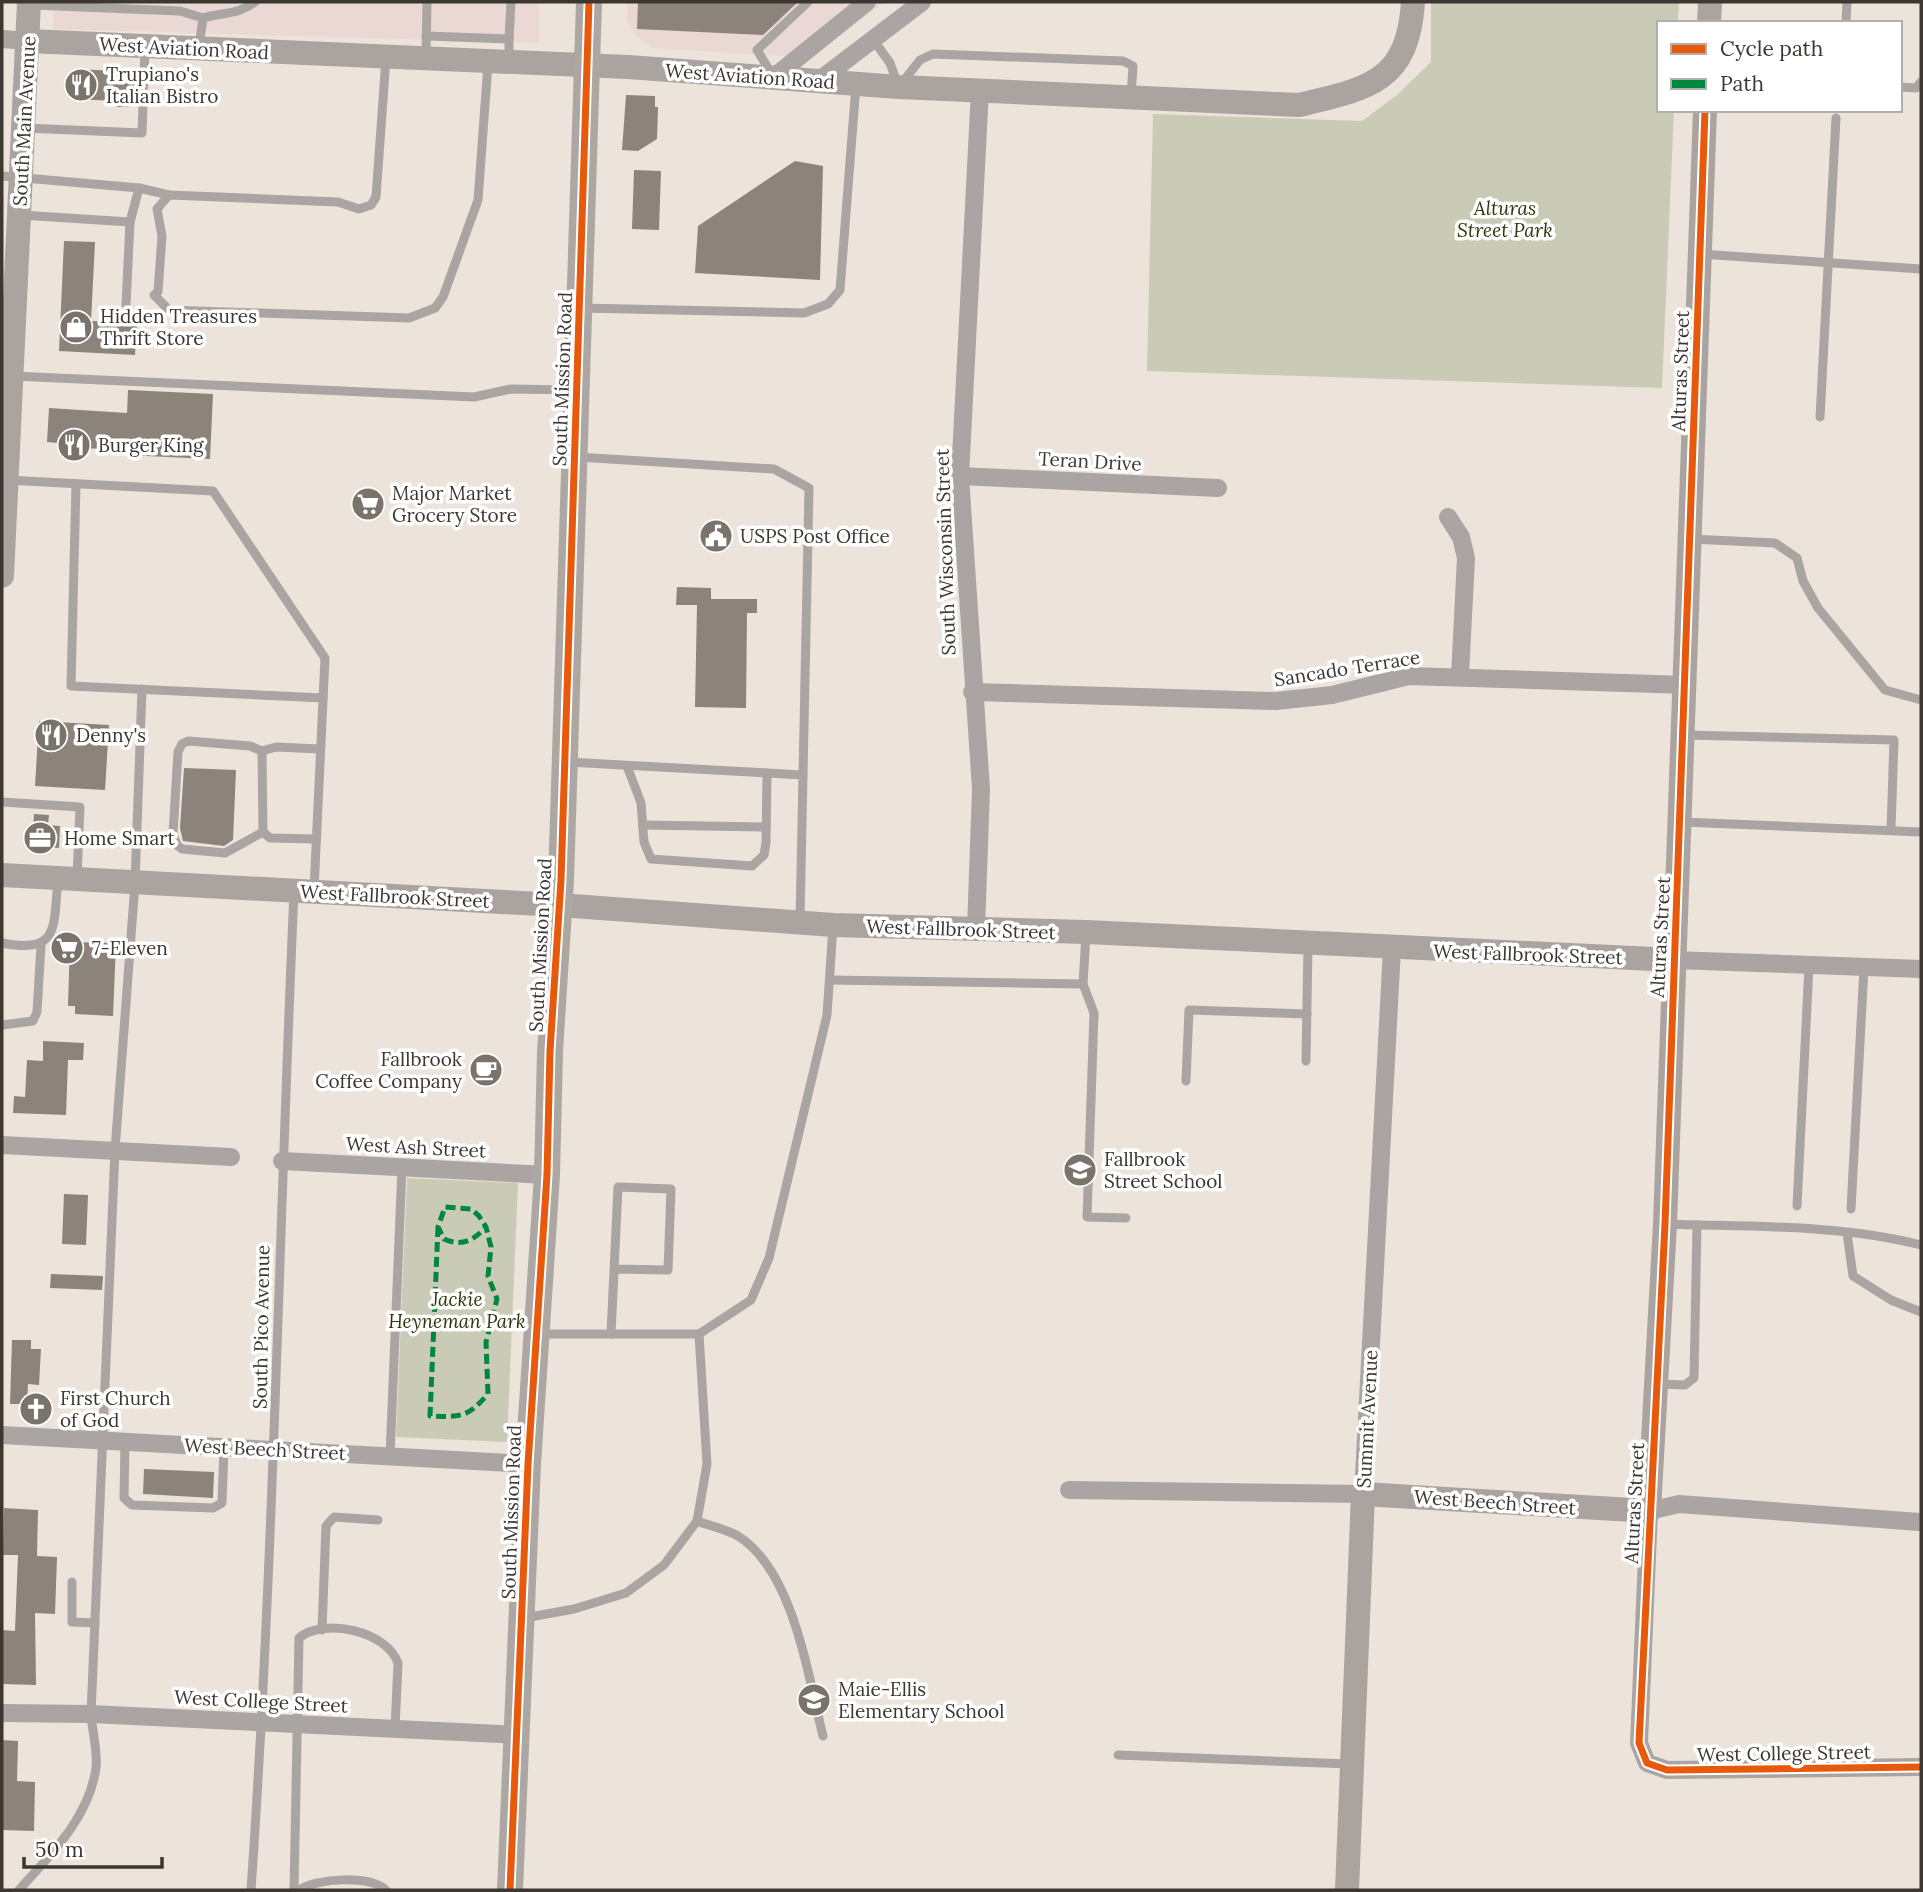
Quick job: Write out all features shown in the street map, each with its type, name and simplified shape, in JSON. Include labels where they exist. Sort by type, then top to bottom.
[{"type":"main road","name":"South Mission Road","points":[[510,1890],[519,1735],[528,1464],[547,1175],[550,1051],[565,762],[589,2]]},
{"type":"street","points":[[774,77],[867,2]]},
{"type":"street","points":[[817,82],[922,2]]},
{"type":"street","name":"West Aviation Road","points":[[28,41],[386,57],[426,48],[589,65],[817,82],[1299,105],[1362,90],[1391,69],[1407,44],[1413,2]]},
{"type":"street","points":[[1709,21],[1710,2]]},
{"type":"street","name":"South Main Avenue","points":[[2,576],[9,279],[19,215],[11,177],[23,128],[29,3]]},
{"type":"street","points":[[2,39],[28,41]]},
{"type":"street","name":"South Wisconsin Street","points":[[976,929],[981,789],[972,692],[960,476],[980,90]]},
{"type":"street","name":"Alturas Street","points":[[1647,1763],[1639,1743],[1665,1224],[1692,539],[1705,112]]},
{"type":"street","name":"Teran Drive","points":[[960,476],[1218,488]]},
{"type":"street","points":[[1448,517],[1461,537],[1466,558],[1460,675]]},
{"type":"street","name":"Sancado Terrace","points":[[972,692],[1276,701],[1332,695],[1409,676],[1460,675],[1686,685]]},
{"type":"street","name":"West Fallbrook Street","points":[[2,875],[559,905],[833,925],[1086,932],[1392,948],[1921,969]]},
{"type":"street","name":"Summit Avenue","points":[[1347,1890],[1350,1764],[1392,948]]},
{"type":"street","points":[[2,1145],[231,1157]]},
{"type":"street","name":"West Ash Street","points":[[282,1161],[547,1175]]},
{"type":"street","name":"West Beech Street","points":[[2,1435],[528,1464]]},
{"type":"street","name":"West Beech Street","points":[[1069,1490],[1363,1493],[1649,1511],[1679,1504],[1919,1522]]},
{"type":"street","name":"West College Street","points":[[2,1713],[91,1714],[519,1735]]},
{"type":"street","name":"West College Street","points":[[1647,1763],[1667,1770],[1921,1767]]},
{"type":"lane","points":[[29,3],[180,12],[203,18],[218,14],[237,14],[255,2]]},
{"type":"lane","points":[[426,48],[428,2]]},
{"type":"lane","points":[[169,195],[157,209],[162,236],[158,292],[154,295],[169,310],[409,318],[435,308],[443,298],[478,200],[511,2]]},
{"type":"lane","points":[[774,77],[757,50],[808,2]]},
{"type":"lane","points":[[1846,21],[1847,2]]},
{"type":"lane","points":[[199,48],[203,18]]},
{"type":"lane","points":[[872,38],[890,63],[899,87]]},
{"type":"lane","points":[[23,128],[142,133],[145,45]]},
{"type":"lane","points":[[899,87],[920,60],[933,54],[1123,61],[1133,66],[1131,97]]},
{"type":"lane","points":[[11,177],[139,188],[169,195],[338,202],[359,209],[371,205],[376,197],[386,57]]},
{"type":"lane","points":[[1902,87],[1916,88],[1921,82]]},
{"type":"lane","points":[[580,308],[804,313],[828,304],[840,290],[856,84]]},
{"type":"lane","points":[[1820,416],[1826,261],[1836,118]]},
{"type":"lane","points":[[126,305],[130,222],[139,188]]},
{"type":"lane","points":[[19,215],[130,222]]},
{"type":"lane","points":[[1699,254],[1921,269]]},
{"type":"lane","points":[[7,376],[474,397],[511,389],[577,390]]},
{"type":"lane","points":[[575,457],[774,468],[808,488],[800,922]]},
{"type":"lane","points":[[6,480],[76,484],[71,686],[323,698]]},
{"type":"lane","name":"South Pico Avenue","points":[[76,484],[213,491],[325,658],[316,839],[304,891],[282,1161],[275,1450],[263,1722],[251,1890]]},
{"type":"lane","points":[[1692,539],[1775,543],[1797,558],[1803,581],[1818,608],[1885,690],[1921,700]]},
{"type":"lane","points":[[19,1890],[68,1836],[86,1798],[96,1768],[91,1714],[115,1150],[135,883],[142,689]]},
{"type":"lane","points":[[1684,735],[1894,740],[1891,830]]},
{"type":"lane","points":[[263,832],[225,853],[195,853],[177,845],[173,834],[178,752],[182,744],[188,741],[234,744],[262,751],[276,747],[320,749]]},
{"type":"lane","points":[[262,751],[263,832],[270,838],[316,839]]},
{"type":"lane","points":[[565,762],[803,775]]},
{"type":"lane","points":[[627,766],[640,803],[644,842],[652,859],[752,866],[764,855],[767,773]]},
{"type":"lane","points":[[2,802],[80,807],[67,879],[53,924],[41,945],[37,1012],[33,1021],[2,1025]]},
{"type":"lane","points":[[1681,822],[1921,832]]},
{"type":"lane","points":[[643,825],[766,827]]},
{"type":"lane","points":[[535,1334],[699,1334],[751,1300],[769,1258],[827,1016],[833,925]]},
{"type":"lane","points":[[1086,932],[1083,984],[1094,1013],[1087,1217],[1126,1218]]},
{"type":"lane","points":[[2,943],[28,948],[41,945]]},
{"type":"lane","points":[[1306,1061],[1308,944]]},
{"type":"lane","points":[[1797,1206],[1809,965]]},
{"type":"lane","points":[[1851,1209],[1864,968]]},
{"type":"lane","points":[[831,980],[1083,984]]},
{"type":"lane","points":[[1186,1081],[1189,1010],[1307,1014]]},
{"type":"lane","points":[[390,1456],[402,1167]]},
{"type":"lane","points":[[611,1334],[618,1187],[671,1188],[668,1269],[615,1269]]},
{"type":"lane","points":[[1665,1224],[1847,1233],[1892,1238],[1921,1245]]},
{"type":"lane","points":[[1655,1384],[1685,1385],[1694,1378],[1697,1225]]},
{"type":"lane","points":[[1847,1233],[1853,1276],[1891,1300],[1921,1312]]},
{"type":"lane","points":[[523,1619],[574,1609],[626,1593],[664,1565],[697,1521],[707,1464],[699,1334]]},
{"type":"lane","points":[[125,1441],[124,1497],[132,1505],[213,1508],[222,1503],[224,1447]]},
{"type":"lane","points":[[322,1630],[326,1525],[334,1517],[378,1520]]},
{"type":"lane","points":[[697,1521],[738,1536],[771,1568],[790,1611],[807,1667],[823,1736]]},
{"type":"lane","points":[[72,1582],[72,1622],[95,1623]]},
{"type":"lane","points":[[386,1890],[365,1881],[324,1882],[306,1885],[297,1890],[299,1638],[307,1631],[339,1629],[364,1633],[394,1654],[398,1663],[395,1729]]},
{"type":"lane","points":[[1118,1755],[1350,1764]]},
{"type":"shaded area","points":[[55,2],[539,2],[539,43],[53,29]]},
{"type":"shaded area","points":[[627,2],[885,2],[809,58],[653,48],[636,36],[627,21]]},
{"type":"green space","name":"Alturas Street Park","points":[[1431,2],[1679,2],[1678,21],[1657,21],[1657,112],[1674,112],[1662,388],[1147,371],[1153,114],[1362,121],[1397,95],[1431,62]]},
{"type":"green space","name":"Jackie Heyneman Park","points":[[407,1178],[518,1183],[507,1442],[396,1437]]},
{"type":"building","points":[[638,2],[798,2],[763,35],[637,29]]},
{"type":"building","points":[[75,69],[137,72],[136,100],[130,99],[130,107],[116,107],[116,101],[74,99]]},
{"type":"building","points":[[626,95],[655,96],[655,107],[658,107],[657,139],[638,151],[622,150]]},
{"type":"building","points":[[795,161],[823,166],[820,280],[695,273],[698,226]]},
{"type":"building","points":[[634,170],[661,171],[659,230],[632,229]]},
{"type":"building","points":[[64,241],[95,242],[91,321],[137,323],[135,355],[59,351]]},
{"type":"building","points":[[128,390],[213,394],[210,459],[125,455],[125,448],[67,449],[68,444],[47,442],[49,408],[127,413]]},
{"type":"building","points":[[677,587],[711,588],[711,599],[757,599],[757,613],[747,613],[746,708],[695,707],[697,605],[676,605]]},
{"type":"building","points":[[39,721],[109,725],[105,790],[35,786]]},
{"type":"building","points":[[184,768],[236,770],[233,840],[224,846],[183,841],[180,828]]},
{"type":"building","points":[[34,814],[49,815],[48,825],[60,826],[59,848],[32,846]]},
{"type":"building","points":[[70,942],[116,943],[113,1016],[75,1014],[75,1006],[68,1006]]},
{"type":"building","points":[[43,1041],[84,1043],[83,1060],[68,1060],[66,1115],[13,1113],[14,1096],[25,1097],[27,1060],[43,1061]]},
{"type":"building","points":[[64,1194],[88,1195],[86,1245],[62,1244]]},
{"type":"building","points":[[51,1274],[103,1276],[102,1290],[50,1288]]},
{"type":"building","points":[[12,1340],[31,1340],[31,1349],[41,1349],[39,1385],[28,1384],[27,1404],[10,1404]]},
{"type":"building","points":[[144,1469],[214,1472],[213,1498],[143,1494]]},
{"type":"building","points":[[4,1508],[38,1510],[37,1556],[57,1557],[55,1614],[35,1613],[36,1685],[2,1684],[2,1630],[15,1631],[18,1555],[3,1555]]},
{"type":"building","points":[[2,1740],[18,1741],[17,1781],[35,1782],[34,1831],[2,1830]]},
{"type":"marked path","points":[[438,1227],[430,1416],[469,1412],[488,1394],[486,1342],[497,1299],[488,1276],[491,1247],[486,1227],[471,1209],[445,1207],[438,1227],[444,1239],[456,1242],[472,1239],[486,1227]]},
{"type":"cycle path","points":[[510,1890],[528,1464],[547,1175],[550,1051],[561,880],[589,2]]},
{"type":"cycle path","points":[[1705,112],[1665,1224],[1639,1743],[1647,1763],[1667,1770],[1921,1767]]},
{"type":"place","name":"Trupiano's Italian Bistro","points":[[81,85]]},
{"type":"place","name":"Hidden Treasures Thrift Store","points":[[76,327]]},
{"type":"place","name":"Burger King","points":[[74,445]]},
{"type":"place","name":"Major Market Grocery Store","points":[[368,504]]},
{"type":"place","name":"USPS Post Office","points":[[716,536]]},
{"type":"place","name":"Denny's","points":[[51,735]]},
{"type":"place","name":"Home Smart","points":[[40,838]]},
{"type":"place","name":"7-Eleven","points":[[67,948]]},
{"type":"place","name":"Fallbrook Coffee Company","points":[[486,1070]]},
{"type":"place","name":"Fallbrook Street School","points":[[1080,1170]]},
{"type":"place","name":"First Church of God","points":[[36,1409]]},
{"type":"place","name":"Maie-Ellis Elementary School","points":[[814,1700]]}]
